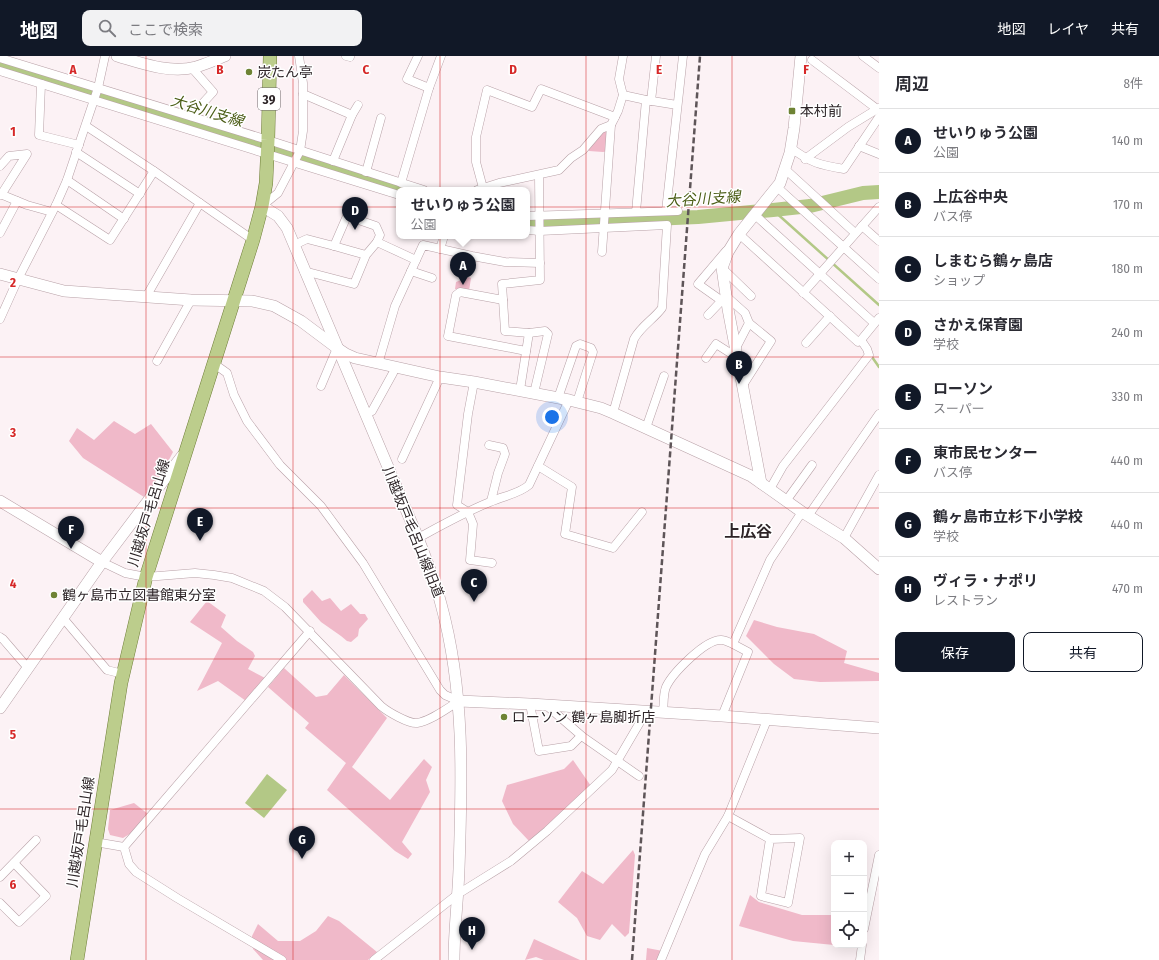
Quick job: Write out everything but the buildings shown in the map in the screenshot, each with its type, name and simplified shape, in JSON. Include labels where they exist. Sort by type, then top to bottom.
[{"type":"main road","name":"39","points":[[268,56],[268,154]]},
{"type":"main road","name":"川越坂戸毛呂山線","points":[[77,960],[123,674],[146,576],[253,240],[262,206],[268,154]]},
{"type":"street","points":[[0,319],[67,180],[98,88],[105,56]]},
{"type":"street","points":[[116,56],[149,65],[179,70],[192,68],[217,57]]},
{"type":"street","points":[[262,206],[278,193],[300,151],[303,131],[303,83],[299,56]]},
{"type":"street","points":[[418,56],[407,79],[429,88]]},
{"type":"street","points":[[401,183],[429,88],[441,56]]},
{"type":"street","points":[[602,252],[611,125],[623,94],[619,79],[623,56]]},
{"type":"street","points":[[636,212],[649,100],[656,56]]},
{"type":"street","points":[[666,211],[683,56]]},
{"type":"street","points":[[743,385],[771,341],[748,323],[745,313],[724,298],[698,284],[780,183],[791,148],[801,56]]},
{"type":"street","points":[[863,56],[879,68]]},
{"type":"street","points":[[0,58],[191,116],[414,187]]},
{"type":"street","points":[[800,71],[814,58],[878,111]]},
{"type":"street","points":[[191,116],[213,92],[192,68]]},
{"type":"street","points":[[0,71],[396,194]]},
{"type":"street","points":[[40,84],[39,135],[78,148],[140,194]]},
{"type":"street","points":[[480,187],[476,162],[476,137],[484,97],[487,90],[532,107],[541,89],[615,117]]},
{"type":"street","points":[[303,94],[352,115]]},
{"type":"street","points":[[623,94],[677,105]]},
{"type":"street","points":[[333,161],[352,115],[358,105]]},
{"type":"street","points":[[791,148],[805,159],[820,165],[844,169],[859,146],[878,111]]},
{"type":"street","points":[[805,159],[848,127],[878,111]]},
{"type":"street","points":[[366,172],[381,118]]},
{"type":"street","points":[[486,187],[558,170],[571,158],[583,150],[601,129],[611,125]]},
{"type":"street","points":[[86,126],[253,240]]},
{"type":"street","points":[[859,146],[879,154]]},
{"type":"street","points":[[0,166],[9,156],[27,154],[1,194],[27,205],[54,209],[110,240],[154,171]]},
{"type":"street","points":[[785,169],[855,233]]},
{"type":"street","points":[[534,393],[548,334],[545,331],[529,334],[505,331],[502,284],[540,280],[539,175]]},
{"type":"street","points":[[67,180],[124,219]]},
{"type":"street","points":[[777,188],[879,279]]},
{"type":"street","points":[[0,233],[16,201]]},
{"type":"street","points":[[146,297],[200,203]]},
{"type":"street","name":"川越坂戸毛呂山線旧道","points":[[262,206],[284,222],[418,538],[430,568],[441,603],[449,638],[458,701],[461,739],[458,894],[454,960]]},
{"type":"street","points":[[804,294],[855,233],[879,207]]},
{"type":"street","points":[[530,216],[605,215],[636,212],[678,211]]},
{"type":"street","points":[[736,239],[804,294],[858,342],[877,321],[820,274],[755,215]]},
{"type":"street","points":[[304,272],[354,284],[366,255],[377,242],[380,235],[376,226],[347,216],[334,246]]},
{"type":"street","points":[[530,230],[666,225],[662,308],[659,313],[640,330],[634,339],[613,413]]},
{"type":"street","points":[[862,226],[879,241]]},
{"type":"street","points":[[294,245],[307,239],[366,255]]},
{"type":"street","points":[[440,249],[443,239]]},
{"type":"street","points":[[736,239],[728,252],[722,268],[724,298],[765,486]]},
{"type":"street","points":[[377,242],[416,260]]},
{"type":"street","points":[[378,364],[395,306],[423,245],[505,262],[540,263]]},
{"type":"street","points":[[722,268],[751,296]]},
{"type":"street","points":[[411,271],[432,278]]},
{"type":"street","points":[[0,274],[64,291],[191,300],[252,300],[274,306],[301,321],[337,348],[355,358],[440,377],[520,390],[568,400],[613,413],[751,476],[805,514],[844,538],[879,569]]},
{"type":"street","points":[[503,300],[460,292],[456,295],[448,336],[526,351]]},
{"type":"street","points":[[708,315],[724,298]]},
{"type":"street","points":[[157,360],[191,300]]},
{"type":"street","points":[[806,343],[830,316]]},
{"type":"street","points":[[737,353],[748,323]]},
{"type":"street","points":[[520,390],[529,334]]},
{"type":"street","points":[[765,486],[783,466],[869,355],[861,340]]},
{"type":"street","points":[[418,538],[491,501],[524,490],[529,485],[568,400],[593,352],[591,348],[580,344],[576,346],[568,400]]},
{"type":"street","points":[[706,358],[716,344],[737,353]]},
{"type":"street","points":[[321,386],[337,348]]},
{"type":"street","points":[[213,363],[227,373],[234,395],[247,420],[280,465],[321,506],[363,563],[440,690],[445,695],[458,701],[663,712],[879,728]]},
{"type":"street","points":[[365,415],[372,411],[395,367]]},
{"type":"street","points":[[646,428],[664,376]]},
{"type":"street","points":[[402,459],[440,377]]},
{"type":"street","points":[[474,382],[468,414],[457,505],[468,512],[473,524],[470,560],[492,563]]},
{"type":"street","points":[[733,644],[770,560],[879,414]]},
{"type":"street","points":[[489,445],[502,448],[505,454],[498,473],[491,501]]},
{"type":"street","points":[[0,708],[102,562],[185,453]]},
{"type":"street","points":[[786,501],[812,465]]},
{"type":"street","points":[[538,466],[572,487],[565,534],[613,548],[642,512]]},
{"type":"street","points":[[844,538],[879,476]]},
{"type":"street","points":[[0,501],[102,562],[125,573],[146,576],[195,573],[214,575],[232,578],[264,591],[285,606],[381,706],[394,716],[416,723],[433,717],[458,701]]},
{"type":"street","points":[[866,556],[879,560]]},
{"type":"street","points":[[63,618],[107,670],[123,674]]},
{"type":"street","points":[[124,847],[310,631]]},
{"type":"street","points":[[0,637],[28,668]]},
{"type":"street","points":[[663,712],[665,689],[669,682],[700,649],[711,641],[722,640],[748,652],[722,716]]},
{"type":"street","points":[[530,704],[539,751],[571,746],[581,736]]},
{"type":"street","points":[[546,705],[581,736],[639,776]]},
{"type":"street","points":[[374,960],[458,894],[511,862],[547,831],[612,770],[646,712]]},
{"type":"street","points":[[661,960],[705,854],[728,816],[767,720]]},
{"type":"street","points":[[728,816],[770,839],[800,838],[788,903],[761,896],[770,839]]},
{"type":"street","points":[[0,876],[36,840]]},
{"type":"street","points":[[96,842],[124,847]]},
{"type":"street","points":[[124,847],[129,864],[136,872],[282,960]]},
{"type":"street","points":[[867,914],[879,855]]},
{"type":"street","points":[[0,903],[20,922],[46,896],[14,863]]},
{"type":"street","points":[[860,960],[862,948]]},
{"type":"shaded area","points":[[607,128],[608,151],[589,151],[588,148]]},
{"type":"shaded area","points":[[468,277],[471,278],[469,291],[455,289],[456,282]]},
{"type":"shaded area","points":[[114,421],[135,434],[151,424],[173,452],[156,485],[144,497],[83,458],[69,441],[77,428],[94,440]]},
{"type":"shaded area","points":[[312,590],[322,601],[330,598],[341,611],[351,604],[360,614],[365,614],[368,619],[359,629],[358,636],[351,642],[347,641],[321,622],[303,602],[303,599]]},
{"type":"shaded area","points":[[207,601],[226,615],[221,627],[253,652],[255,656],[248,669],[265,678],[246,701],[218,681],[197,691],[222,643],[190,622]]},
{"type":"shaded area","points":[[754,620],[777,627],[814,634],[847,651],[844,663],[879,673],[879,681],[820,682],[794,679],[774,664],[746,636]]},
{"type":"shaded area","points":[[284,668],[316,697],[327,695],[344,675],[387,718],[352,767],[390,800],[424,759],[432,767],[426,780],[430,792],[402,842],[412,854],[408,859],[395,851],[327,790],[346,763],[305,728],[309,723],[268,687]]},
{"type":"shaded area","points":[[573,760],[591,786],[542,832],[529,841],[513,824],[502,801],[507,785],[564,769]]},
{"type":"shaded area","points":[[267,774],[287,790],[264,818],[245,803]]},
{"type":"shaded area","points":[[134,803],[148,814],[133,832],[123,838],[110,835],[108,829],[110,810]]},
{"type":"shaded area","points":[[633,850],[635,855],[629,933],[625,937],[612,924],[600,940],[587,936],[577,918],[558,902],[582,871],[603,884]]},
{"type":"shaded area","points":[[750,895],[759,902],[802,915],[831,915],[831,945],[793,941],[739,926]]},
{"type":"shaded area","points":[[328,916],[339,921],[377,952],[368,960],[263,960],[253,949],[252,936],[258,924],[278,941],[300,941],[316,931]]},
{"type":"shaded area","points":[[534,939],[580,960],[544,960],[536,957],[525,960]]},
{"type":"shaded area","points":[[647,948],[663,951],[661,960],[646,960]]},
{"type":"waterway","name":"大谷川支線","points":[[0,65],[396,188]]},
{"type":"waterway","name":"大谷川支線","points":[[530,223],[698,217],[810,206],[863,193],[879,192]]},
{"type":"waterway","points":[[773,210],[879,305]]},
{"type":"waterway","points":[[872,357],[879,367]]},
{"type":"railway","points":[[632,960],[700,56]]},
{"type":"place","name":"炭たん亭","points":[[249,72]]},
{"type":"place","name":"本村前","points":[[792,111]]},
{"type":"place","name":"さかえ保育園","points":[[355,230]]},
{"type":"place","name":"せいりゅう公園","points":[[463,285]]},
{"type":"place","name":"上広谷中央","points":[[739,384]]},
{"type":"place","name":"ローソン","points":[[200,541]]},
{"type":"place","name":"東市民センター","points":[[71,549]]},
{"type":"place","name":"鶴ヶ島市立図書館東分室","points":[[54,595]]},
{"type":"place","name":"しまむら鶴ヶ島店","points":[[474,602]]},
{"type":"place","name":"ローソン 鶴ヶ島脚折店","points":[[504,717]]},
{"type":"place","name":"鶴ヶ島市立杉下小学校","points":[[302,859]]},
{"type":"place","name":"ヴィラ・ナポリ","points":[[472,950]]},
{"type":"district","name":"上広谷","points":[[748,531]]}]
